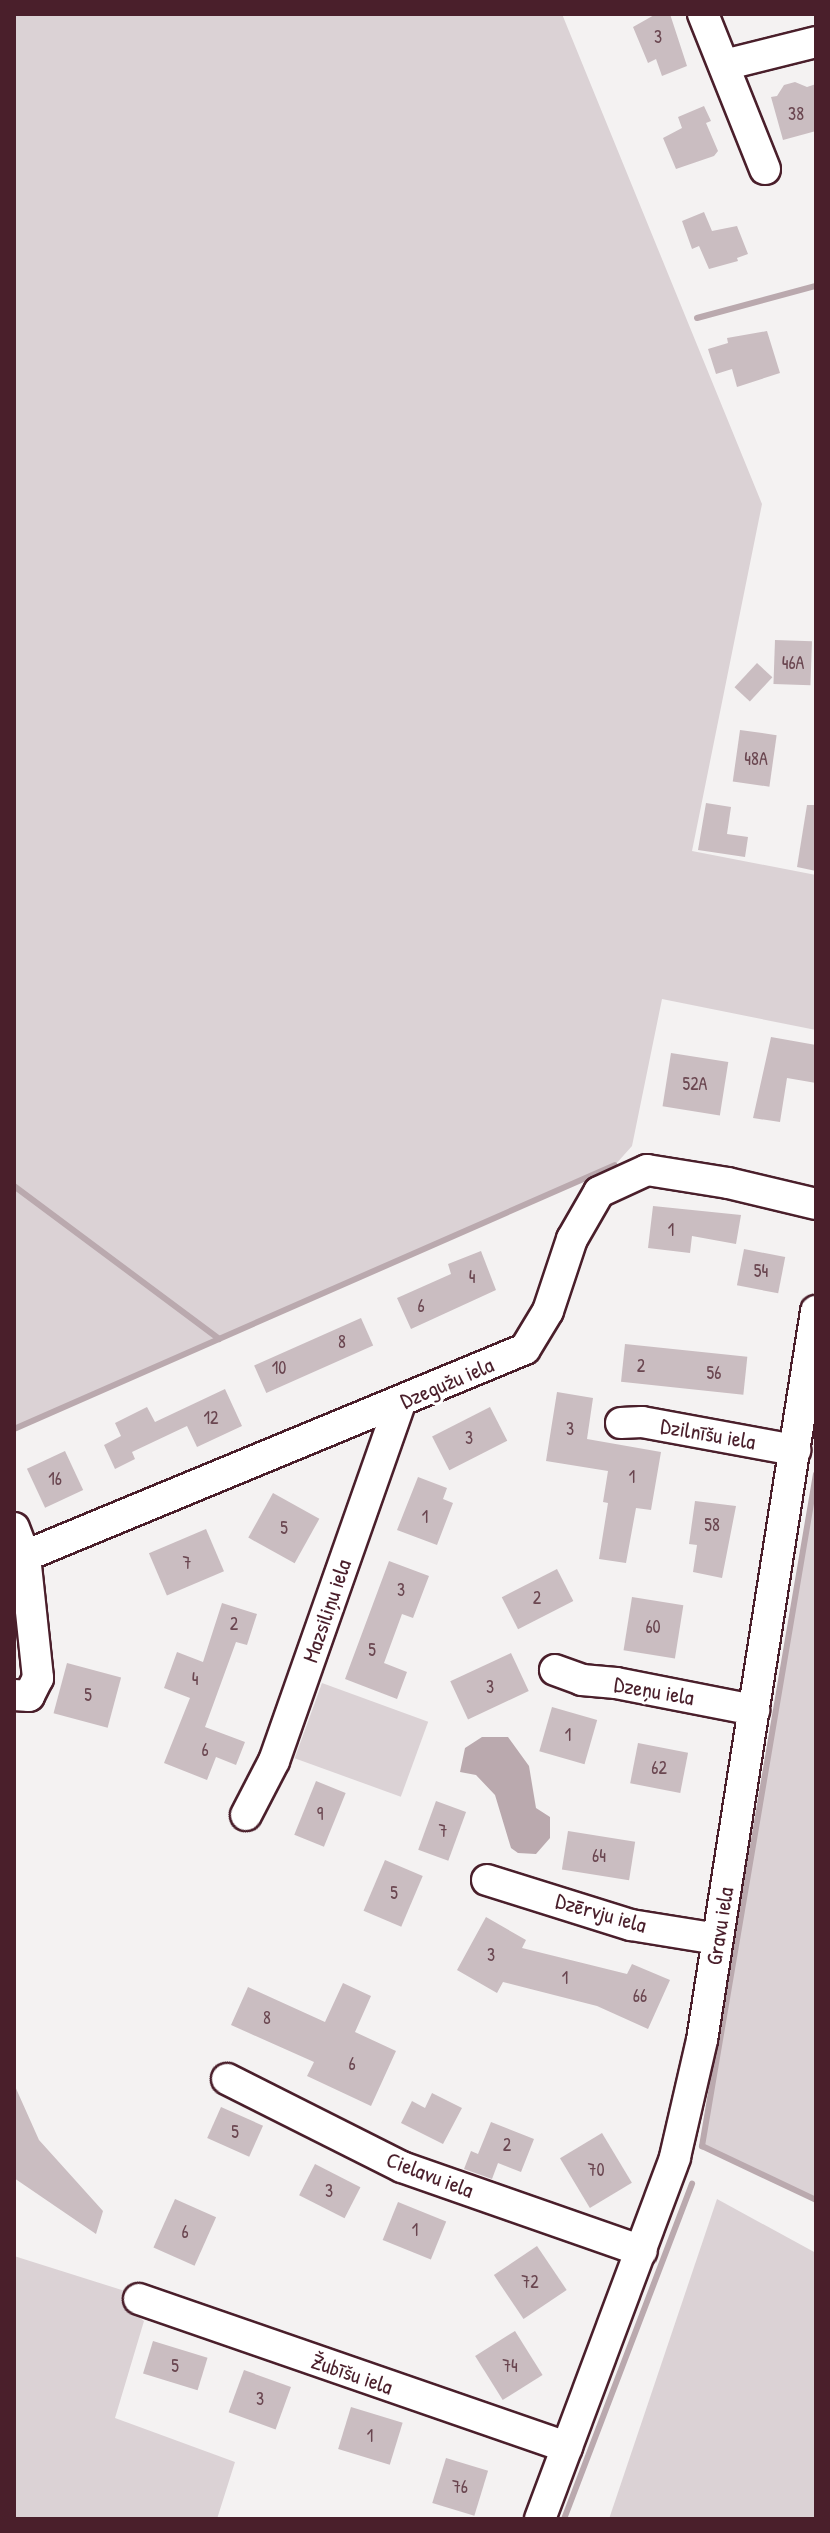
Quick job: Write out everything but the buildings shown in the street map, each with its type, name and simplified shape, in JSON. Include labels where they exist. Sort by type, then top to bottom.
[{"type":"street","points":[[703,14],[765,169]]},
{"type":"street","points":[[724,65],[816,42]]},
{"type":"street","name":"Dzegužu iela","points":[[19,1542],[400,1403],[525,1349],[548,1311],[572,1239],[599,1192],[647,1170],[728,1183],[816,1204]]},
{"type":"street","name":"Gravu iela","points":[[540,2519],[675,2157],[702,2040],[816,1311]]},
{"type":"street","name":"Mazsiliņu iela","points":[[246,1815],[274,1761],[400,1403]]},
{"type":"street","name":"Dzilnīšu iela","points":[[621,1423],[642,1422],[795,1450]]},
{"type":"street","points":[[14,1695],[29,1696],[38,1678],[19,1542]]},
{"type":"street","points":[[14,1654],[33,1630]]},
{"type":"street","name":"Dzeņu iela","points":[[555,1670],[582,1680],[616,1683],[754,1710]]},
{"type":"street","name":"Dzērvju iela","points":[[487,1880],[631,1925],[717,1939]]},
{"type":"street","name":"Cielavu iela","points":[[227,2079],[402,2167],[642,2251]]},
{"type":"street","name":"Žubīšu iela","points":[[139,2299],[567,2447]]},
{"type":"shaded area","points":[[14,14],[562,14],[762,504],[692,851],[816,875],[816,1030],[662,999],[632,1146],[615,1165],[14,1429]]},
{"type":"shaded area","points":[[816,1474],[816,2200],[702,2146]]},
{"type":"shaded area","points":[[322,1683],[428,1722],[401,1797],[295,1758]]},
{"type":"shaded area","points":[[482,1737],[508,1737],[529,1766],[536,1808],[550,1817],[550,1838],[536,1854],[518,1853],[511,1848],[495,1795],[476,1775],[460,1772],[465,1748]]},
{"type":"shaded area","points":[[717,2199],[816,2253],[816,2519],[609,2519]]},
{"type":"shaded area","points":[[14,2256],[125,2291],[127,2309],[144,2321],[115,2418],[235,2462],[217,2519],[14,2519]]},
{"type":"waterway","points":[[697,318],[816,286]]},
{"type":"waterway","points":[[14,1429],[615,1165]]},
{"type":"waterway","points":[[14,1186],[219,1339]]},
{"type":"waterway","points":[[816,1474],[702,2146],[816,2200]]},
{"type":"waterway","points":[[564,2519],[692,2184]]}]
